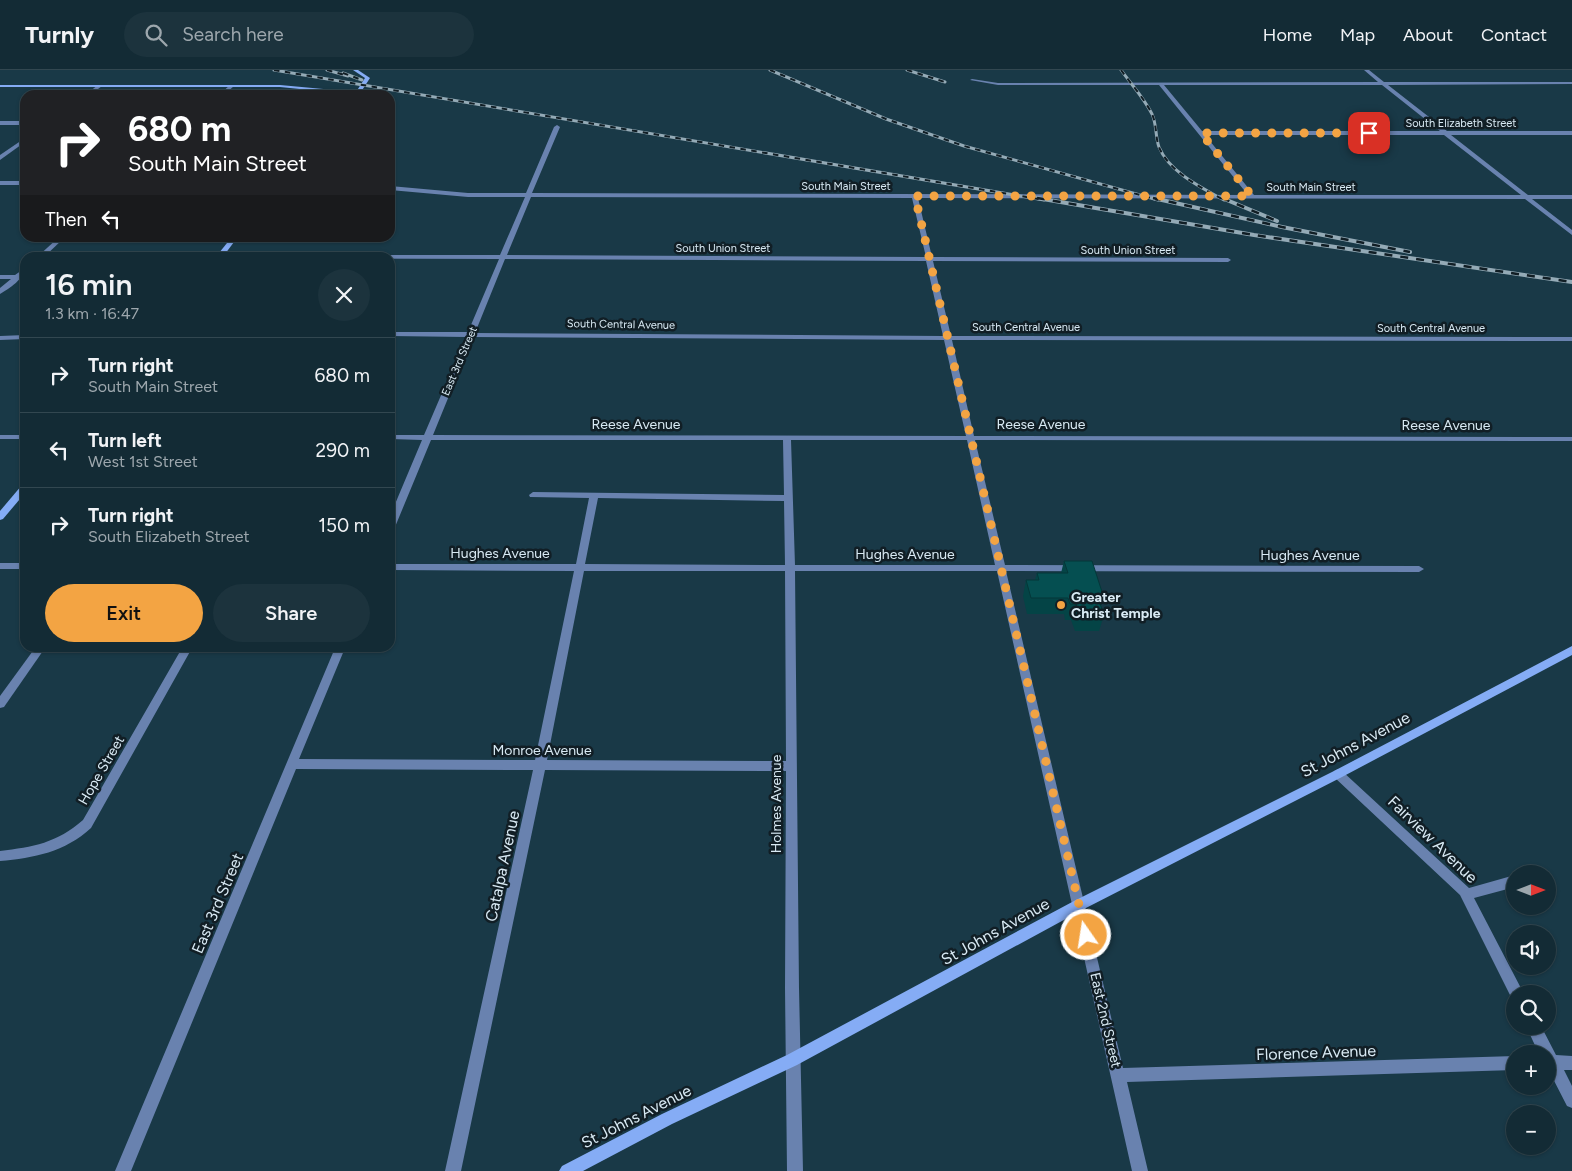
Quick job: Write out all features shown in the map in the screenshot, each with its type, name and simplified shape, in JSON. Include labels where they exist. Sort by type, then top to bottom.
[{"type":"street","points":[[356,70],[368,78],[360,90]]},
{"type":"street","points":[[1366,70],[1572,232]]},
{"type":"street","points":[[972,80],[998,84],[1572,83]]},
{"type":"street","points":[[1160,83],[1252,196]]},
{"type":"street","points":[[0,86],[232,86],[306,87],[325,90]]},
{"type":"street","points":[[94,90],[100,86]]},
{"type":"street","points":[[227,90],[232,86]]},
{"type":"street","points":[[0,123],[20,122]]},
{"type":"street","name":"East 3rd Street","points":[[395,516],[557,127]]},
{"type":"street","name":"South Elizabeth Street","points":[[1201,133],[1572,133]]},
{"type":"street","points":[[0,158],[20,144]]},
{"type":"street","points":[[0,183],[20,183]]},
{"type":"street","name":"South Main Street","points":[[395,189],[443,194],[528,195],[1572,197]]},
{"type":"street","name":"East 2nd Street","points":[[915,196],[1140,1171]]},
{"type":"street","points":[[46,252],[57,242]]},
{"type":"street","points":[[222,252],[231,242]]},
{"type":"street","name":"South Union Street","points":[[395,257],[1228,260]]},
{"type":"street","points":[[0,292],[20,274]]},
{"type":"street","points":[[0,277],[17,277]]},
{"type":"street","name":"South Central Avenue","points":[[395,334],[949,338],[1572,339]]},
{"type":"street","points":[[0,338],[20,338]]},
{"type":"street","points":[[0,437],[20,437]]},
{"type":"street","name":"Reese Avenue","points":[[395,437],[1572,439]]},
{"type":"street","name":"Holmes Avenue","points":[[787,438],[791,567],[792,1060],[795,1171]]},
{"type":"street","points":[[0,517],[20,493]]},
{"type":"street","points":[[533,495],[789,498]]},
{"type":"street","name":"Catalpa Avenue","points":[[453,1171],[540,765],[594,496]]},
{"type":"street","points":[[0,566],[20,566]]},
{"type":"street","name":"Hughes Avenue","points":[[395,567],[1419,569]]},
{"type":"street","name":"St Johns Avenue","points":[[567,1171],[667,1119],[792,1060],[1079,905],[1338,774],[1572,650]]},
{"type":"street","points":[[0,704],[37,652]]},
{"type":"street","name":"Hope Street","points":[[0,856],[50,849],[78,834],[88,824],[185,652]]},
{"type":"street","name":"East 3rd Street","points":[[123,1171],[338,652]]},
{"type":"street","name":"Monroe Avenue","points":[[292,764],[791,766]]},
{"type":"street","name":"Fairview Avenue","points":[[1338,774],[1442,869],[1466,895],[1512,985]]},
{"type":"street","points":[[1466,895],[1506,884]]},
{"type":"street","points":[[1556,1060],[1572,1063]]},
{"type":"street","name":"Florence Avenue","points":[[1118,1075],[1506,1063]]},
{"type":"street","points":[[1556,1072],[1572,1101]]},
{"type":"building","points":[[1064,561],[1092,561],[1104,598],[1098,598],[1104,615],[1079,616],[1076,604],[1070,604],[1068,598],[1031,598],[1026,580],[1039,580],[1037,573],[1068,573]]},
{"type":"railway","points":[[274,70],[392,90]]},
{"type":"railway","points":[[327,70],[348,76]]},
{"type":"railway","points":[[770,70],[886,119],[964,146],[1158,200]]},
{"type":"railway","points":[[907,70],[945,82]]},
{"type":"railway","points":[[1121,70],[1152,114],[1159,147],[1170,164],[1178,172],[1224,200]]},
{"type":"railway","points":[[343,73],[362,80]]},
{"type":"railway","points":[[395,90],[1044,200]]},
{"type":"railway","points":[[1037,198],[1254,235],[1572,282]]},
{"type":"railway","points":[[1153,198],[1282,227],[1410,252]]},
{"type":"railway","points":[[1222,198],[1277,221]]},
{"type":"place","name":"Greater Christ Temple","points":[[1061,605]]},
{"type":"route","points":[[1086,935],[924,227],[915,196],[1252,196],[1201,133],[1369,133]]}]
